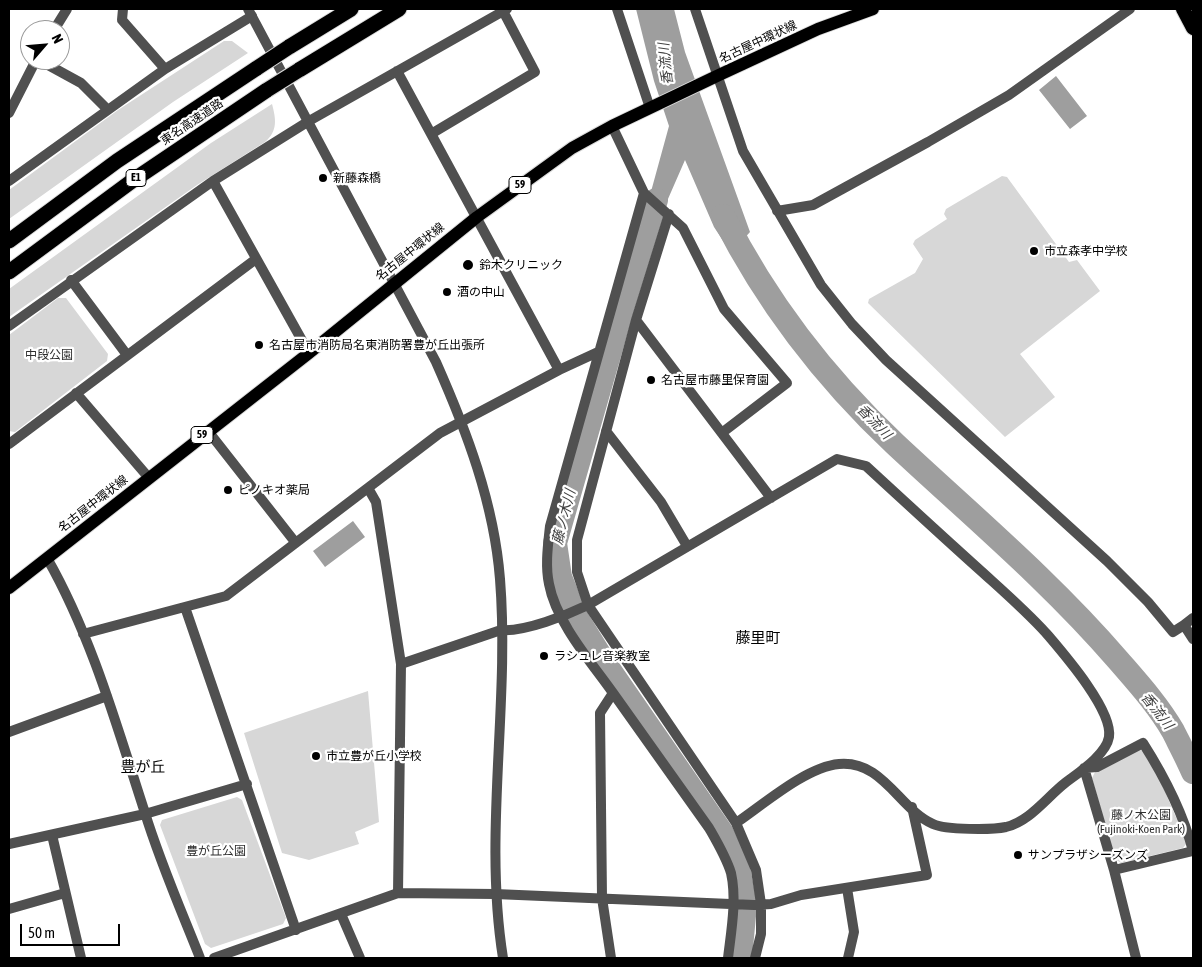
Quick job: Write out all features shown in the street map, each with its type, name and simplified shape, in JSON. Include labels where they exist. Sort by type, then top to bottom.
[{"type":"highway","name":"東名高速道路","points":[[9,242],[118,161],[289,47],[350,9]]},
{"type":"highway","name":"東名高速道路","points":[[9,272],[132,181],[267,90],[399,9]]},
{"type":"highway","points":[[1183,9],[1193,28]]},
{"type":"main road","name":"名古屋中環状線","points":[[9,588],[309,353],[477,217],[572,148],[612,126],[715,76],[818,29],[873,9]]},
{"type":"street","points":[[60,20],[67,9]]},
{"type":"street","points":[[123,9],[122,20],[165,69]]},
{"type":"street","points":[[617,9],[653,106]]},
{"type":"street","points":[[695,9],[715,76],[743,151],[821,285],[886,360],[1107,561],[1148,602],[1173,632],[1193,618]]},
{"type":"street","points":[[777,211],[813,205],[928,142],[1009,95],[1130,9]]},
{"type":"street","points":[[9,326],[71,280],[213,181],[308,121],[505,10],[535,72],[431,134]]},
{"type":"street","points":[[10,177],[250,12],[436,362],[462,422],[480,474],[493,533],[500,580],[502,630],[495,894],[503,958]]},
{"type":"street","points":[[9,113],[32,70]]},
{"type":"street","points":[[56,70],[81,83],[108,110]]},
{"type":"street","points":[[397,71],[559,370]]},
{"type":"street","points":[[612,126],[647,196],[683,228],[724,310],[787,383],[723,432]]},
{"type":"street","points":[[213,181],[309,353]]},
{"type":"street","points":[[647,196],[598,352],[550,526],[547,553],[548,583],[563,615],[613,694],[709,828],[731,874],[736,904],[728,958]]},
{"type":"street","points":[[665,211],[577,540],[577,572],[586,606],[736,823],[756,870],[757,904],[761,934],[755,958]]},
{"type":"street","points":[[9,444],[256,259]]},
{"type":"street","points":[[71,280],[127,355]]},
{"type":"street","points":[[636,320],[723,432],[771,498]]},
{"type":"street","points":[[83,634],[226,596],[440,433],[559,370],[598,352]]},
{"type":"street","points":[[76,393],[149,478]]},
{"type":"street","points":[[606,430],[661,502],[687,546]]},
{"type":"street","points":[[208,431],[295,542]]},
{"type":"street","points":[[401,664],[502,630],[510,631],[586,606],[837,459],[852,460],[866,466],[1046,633],[1088,688],[1106,718],[1109,737],[1098,756],[1026,818],[1006,827],[949,828],[932,824],[876,774],[859,766],[841,764],[825,766],[807,776],[736,823]]},
{"type":"street","points":[[368,488],[376,502],[401,664],[398,893]]},
{"type":"street","points":[[47,558],[83,634],[122,735],[145,814],[200,958]]},
{"type":"street","points":[[185,607],[296,930]]},
{"type":"street","points":[[1184,625],[1193,639]]},
{"type":"street","points":[[611,958],[602,898],[600,713],[613,694]]},
{"type":"street","points":[[9,732],[107,696]]},
{"type":"street","points":[[1084,768],[1097,767],[1143,743],[1160,771],[1188,834],[1193,851],[1114,870]]},
{"type":"street","points":[[1084,768],[1114,870],[1136,958]]},
{"type":"street","points":[[9,844],[145,814],[247,784]]},
{"type":"street","points":[[214,958],[398,893],[495,894],[771,904],[801,895],[927,875],[912,807]]},
{"type":"street","points":[[52,835],[81,958]]},
{"type":"street","points":[[847,888],[854,932],[848,958]]},
{"type":"street","points":[[9,909],[65,893]]},
{"type":"street","points":[[340,914],[360,958]]},
{"type":"green space","points":[[224,41],[232,41],[248,53],[173,102],[9,219],[9,190],[118,110]]},
{"type":"green space","points":[[272,104],[275,125],[272,134],[265,142],[197,185],[9,317],[9,289],[211,143]]},
{"type":"green space","points":[[1002,176],[1007,177],[1069,262],[1077,260],[1100,291],[1020,354],[1055,397],[1005,437],[868,303],[869,299],[915,273],[923,259],[913,244],[915,240],[947,219],[944,214],[946,209]]},
{"type":"green space","name":"中段公園","points":[[58,298],[66,298],[108,354],[107,361],[15,432],[9,431],[9,335]]},
{"type":"green space","points":[[368,691],[379,822],[355,832],[359,844],[309,860],[282,853],[244,733]]},
{"type":"green space","name":"藤ノ木公園 (Fujinoki-Koen Park)","points":[[1137,749],[1143,751],[1157,773],[1187,843],[1183,848],[1121,863],[1115,859],[1092,778],[1096,770]]},
{"type":"green space","name":"豊が丘公園","points":[[237,797],[242,800],[286,918],[283,924],[211,948],[205,944],[160,825],[162,820]]},
{"type":"water","points":[[636,9],[674,9],[685,52],[750,232],[731,253],[714,227],[685,160],[654,231],[641,228],[669,126],[654,81]]},
{"type":"water","points":[[1056,76],[1087,116],[1070,129],[1039,90]]},
{"type":"water","points":[[353,521],[365,537],[325,567],[313,551]]},
{"type":"waterway","name":"藤ノ木川","points":[[656,200],[623,306],[555,543],[560,577],[575,615],[606,665],[722,833],[738,867],[745,905],[740,958]]},
{"type":"waterway","name":"香流川","points":[[723,216],[758,278],[799,338],[822,366],[845,393],[895,444],[1038,576],[1092,631],[1140,685],[1161,712],[1173,731],[1193,772]]},
{"type":"place","name":"新藤森橋","points":[[323,178]]},
{"type":"place","name":"市立森孝中学校","points":[[1034,251]]},
{"type":"place","name":"鈴木クリニック","points":[[468,265]]},
{"type":"place","name":"酒の中山","points":[[447,292]]},
{"type":"place","name":"名古屋市消防局名東消防署豊が丘出張所","points":[[259,345]]},
{"type":"place","name":"名古屋市藤里保育園","points":[[651,380]]},
{"type":"place","name":"ピノキオ薬局","points":[[228,490]]},
{"type":"place","name":"ラシュレ音楽教室","points":[[544,656]]},
{"type":"place","name":"市立豊が丘小学校","points":[[316,756]]},
{"type":"place","name":"サンプラザシーズンズ","points":[[1018,855]]},
{"type":"district","name":"藤里町","points":[[758,638]]},
{"type":"district","name":"豊が丘","points":[[143,767]]}]
